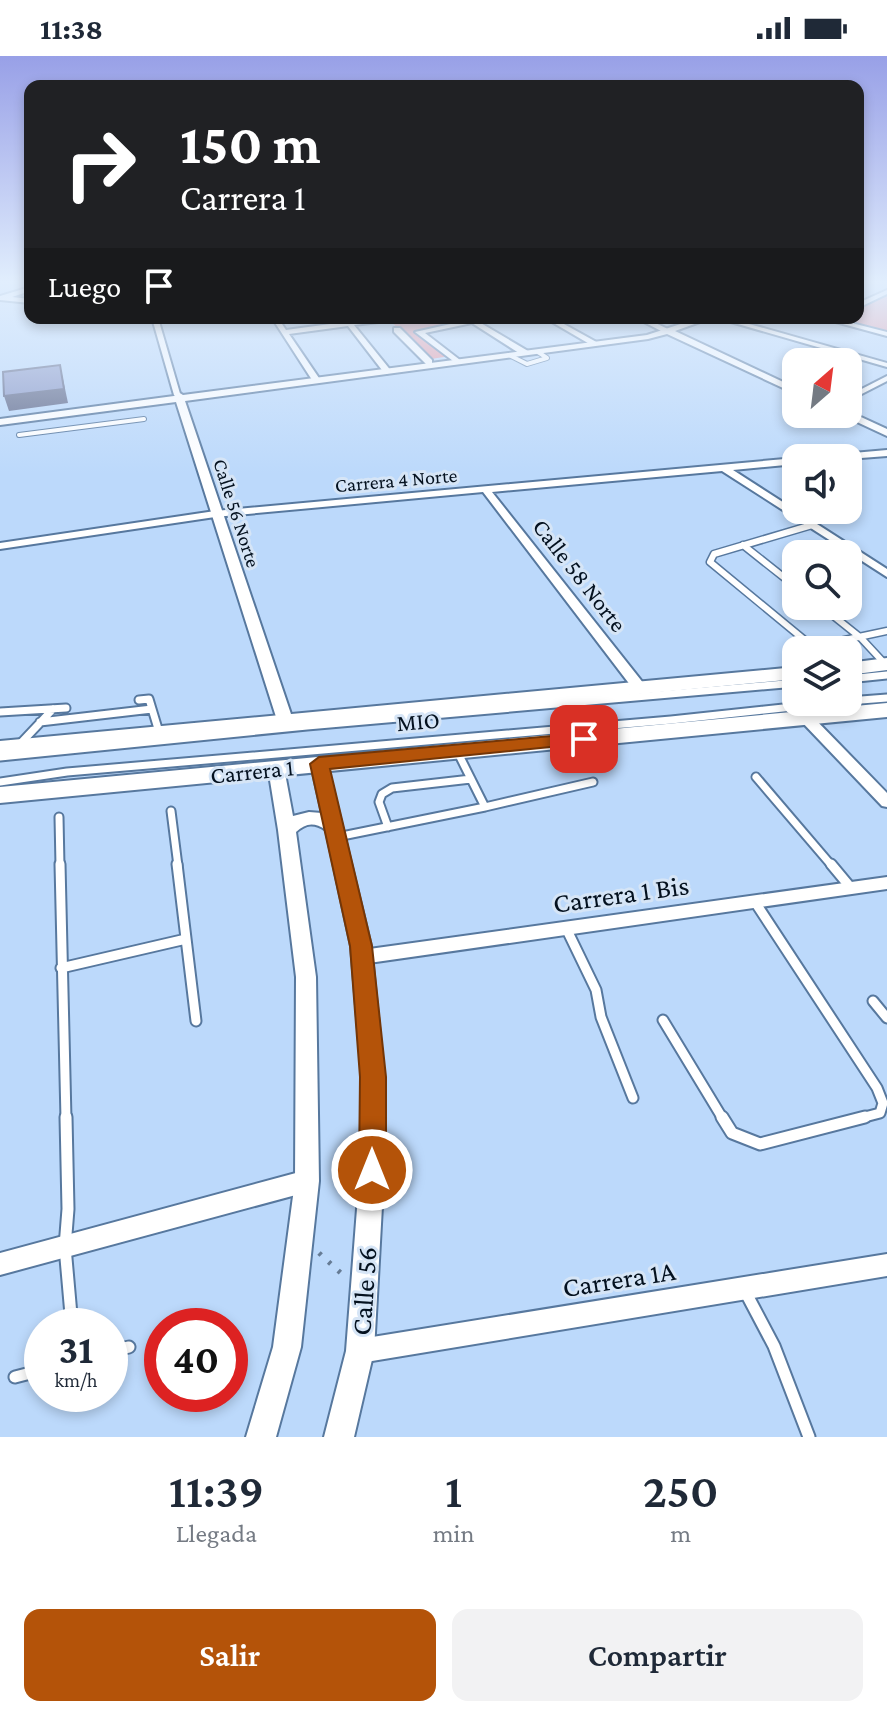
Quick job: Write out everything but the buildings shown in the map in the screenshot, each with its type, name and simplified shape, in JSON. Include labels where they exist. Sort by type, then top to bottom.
[{"type":"main road","points":[[862,669],[887,668]]},
{"type":"main road","name":"Carrera 1","points":[[6,750],[159,732],[782,674]]},
{"type":"main road","name":"Carrera 1","points":[[0,795],[887,710]]},
{"type":"street","name":"Calle 56 Norte","points":[[163,345],[215,514],[285,720]]},
{"type":"street","points":[[293,345],[315,379]]},
{"type":"street","points":[[366,345],[386,370]]},
{"type":"street","points":[[412,345],[429,362]]},
{"type":"street","points":[[436,345],[455,360]]},
{"type":"street","points":[[514,345],[523,351]]},
{"type":"street","points":[[0,420],[83,412],[566,345]]},
{"type":"street","points":[[386,370],[573,345]]},
{"type":"street","points":[[703,345],[782,384]]},
{"type":"street","points":[[708,345],[782,377]]},
{"type":"street","points":[[818,345],[887,365]]},
{"type":"street","points":[[862,391],[887,378]]},
{"type":"street","points":[[0,420],[178,398]]},
{"type":"street","points":[[862,413],[887,425]]},
{"type":"street","points":[[862,421],[887,433]]},
{"type":"street","points":[[862,455],[887,453]]},
{"type":"street","name":"Carrera 4 Norte","points":[[0,546],[215,514],[782,462]]},
{"type":"street","points":[[724,468],[887,574]]},
{"type":"street","name":"Calle 58 Norte","points":[[486,490],[639,687]]},
{"type":"street","points":[[806,718],[887,802]]},
{"type":"street","name":"Calle 56","points":[[319,764],[362,957],[373,1077],[372,1170],[360,1351],[339,1437]]},
{"type":"street","points":[[261,1437],[287,1347],[307,1181],[306,977],[276,768]]},
{"type":"street","points":[[287,830],[309,817],[321,818],[333,832]]},
{"type":"street","name":"Carrera 1 Bis","points":[[362,957],[887,883]]},
{"type":"street","points":[[0,1264],[307,1181]]},
{"type":"street","name":"Carrera 1A","points":[[360,1351],[887,1265]]},
{"type":"lane","points":[[509,355],[527,364],[547,358],[538,352]]},
{"type":"lane","points":[[82,427],[83,412]]},
{"type":"lane","points":[[19,435],[144,419]]},
{"type":"lane","points":[[800,636],[710,562],[714,554],[812,525]]},
{"type":"lane","points":[[743,545],[782,576]]},
{"type":"lane","points":[[838,620],[858,636]]},
{"type":"lane","points":[[862,638],[887,631]]},
{"type":"lane","points":[[862,639],[887,668],[862,675]]},
{"type":"lane","name":"MIO","points":[[6,750],[782,684]]},
{"type":"lane","points":[[862,700],[887,698]]},
{"type":"lane","points":[[139,700],[149,699],[159,732]]},
{"type":"lane","points":[[0,712],[66,708]]},
{"type":"lane","name":"MIO","points":[[0,782],[67,772],[782,708]]},
{"type":"lane","points":[[6,750],[53,709]]},
{"type":"lane","points":[[40,722],[152,709]]},
{"type":"lane","points":[[456,751],[485,807]]},
{"type":"lane","points":[[756,777],[851,888]]},
{"type":"lane","points":[[388,827],[379,802],[382,794],[392,788],[471,779]]},
{"type":"lane","points":[[333,832],[388,827],[593,782]]},
{"type":"lane","points":[[171,811],[196,1021]]},
{"type":"lane","points":[[59,817],[68,1209],[65,1247],[70,1308]]},
{"type":"lane","points":[[663,1020],[732,1133],[746,1141],[760,1144],[880,1113],[883,1103],[877,1088],[755,902]]},
{"type":"lane","points":[[566,928],[596,990],[601,1017],[633,1098]]},
{"type":"lane","points":[[61,968],[186,939]]},
{"type":"lane","points":[[873,1001],[887,1018]]},
{"type":"lane","points":[[743,1289],[774,1346],[809,1437]]},
{"type":"lane","points":[[15,1377],[24,1375]]},
{"type":"path","points":[[300,1236],[364,1293]]},
{"type":"shaded area","points":[[416,345],[437,345],[450,356],[431,359]]},
{"type":"route","points":[[372,1170],[373,1077],[361,946],[319,764],[584,739]]}]
